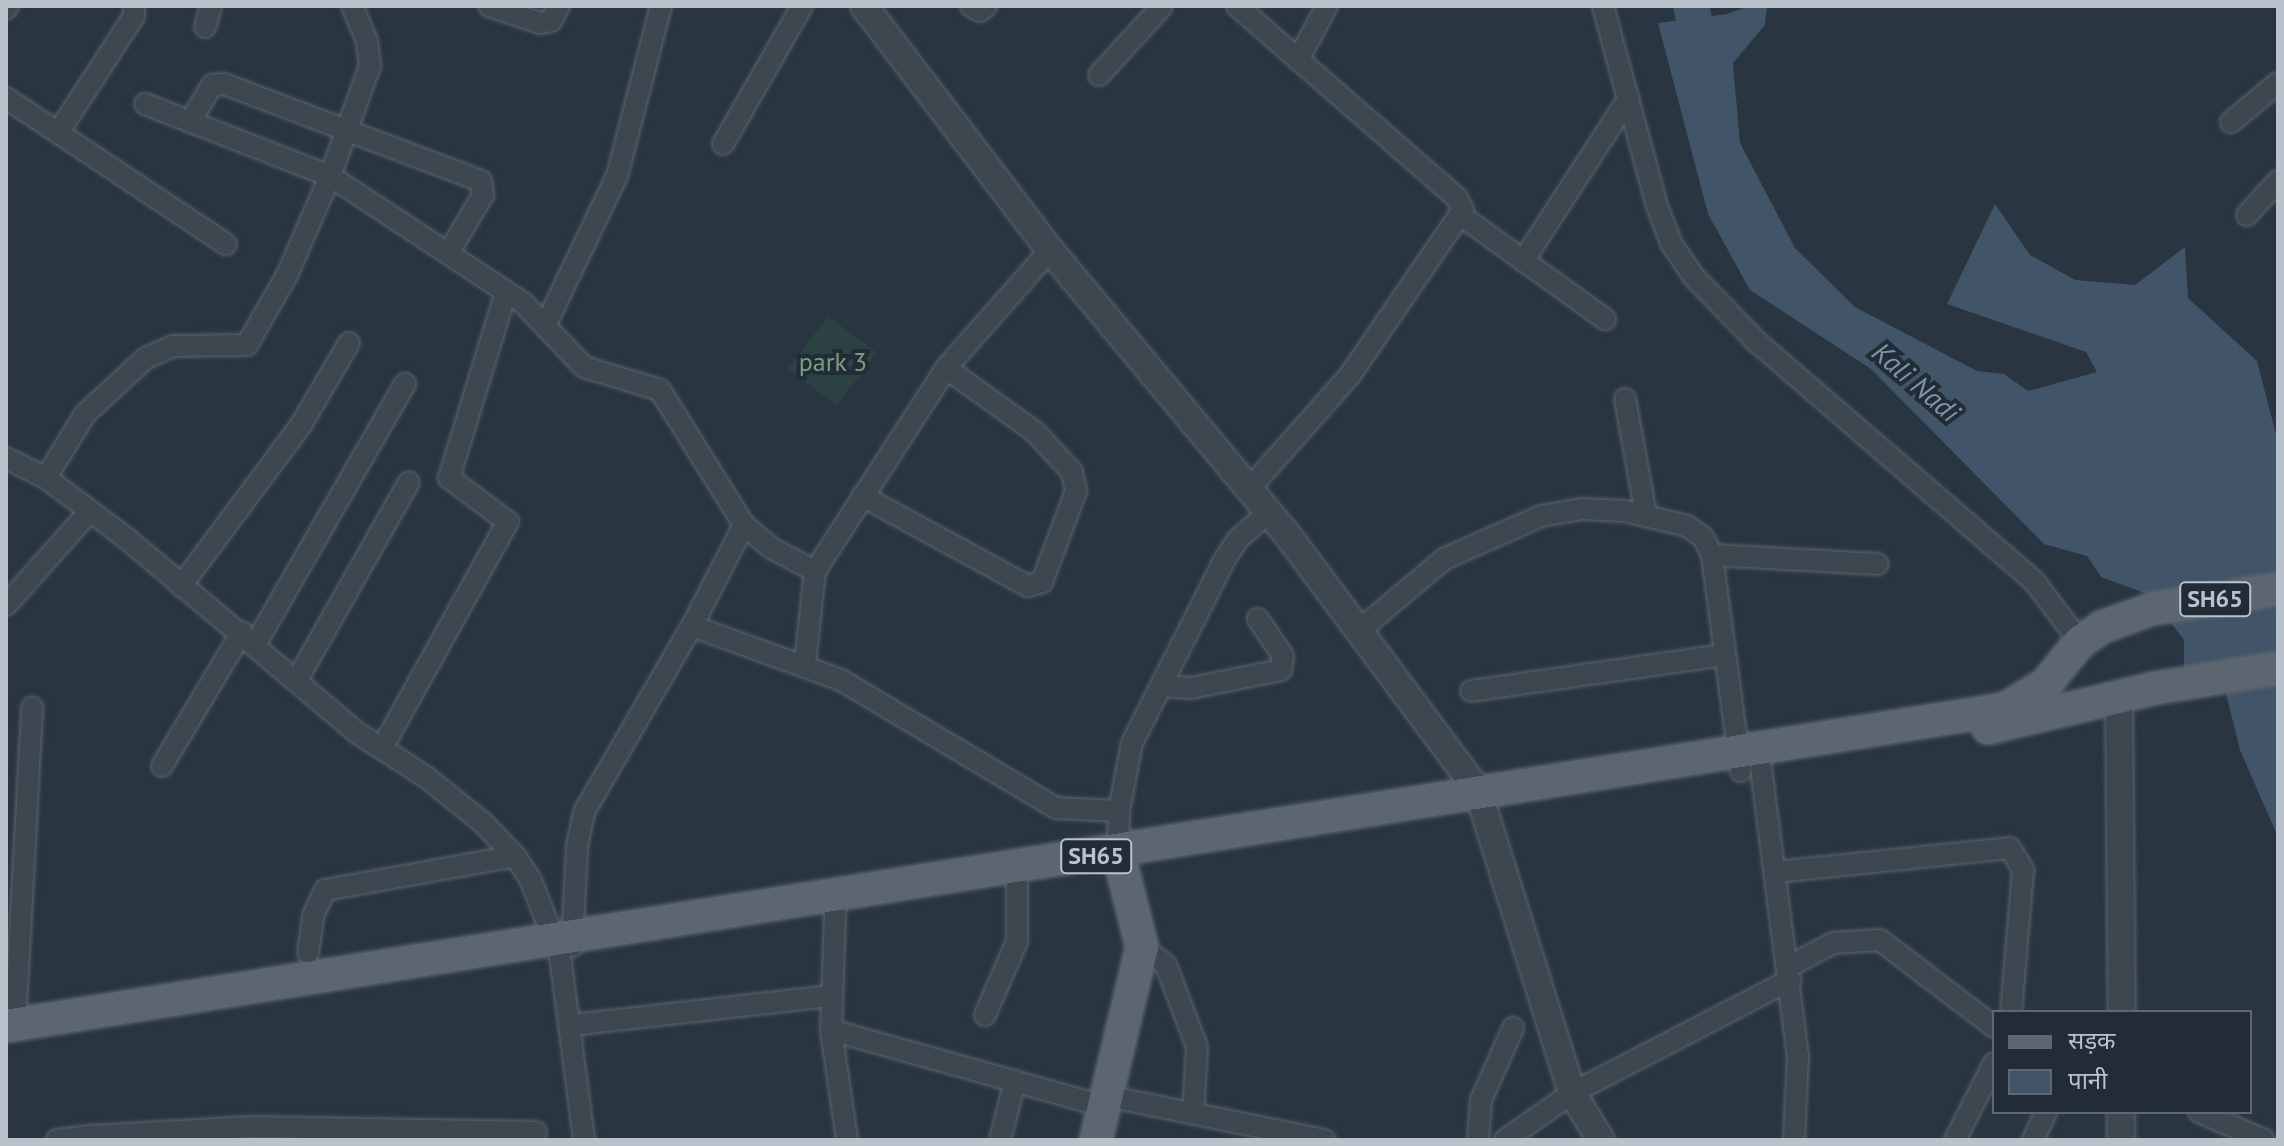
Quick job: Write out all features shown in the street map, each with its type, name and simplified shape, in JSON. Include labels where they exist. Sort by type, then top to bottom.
[{"type":"main road","name":"SH65","points":[[1747,764],[2007,708],[2046,684],[2080,642],[2102,627],[2152,609],[2278,589]]},
{"type":"main road","name":"SH65","points":[[9,1032],[1120,860],[1482,800],[2030,721],[2156,688],[2278,668]]},
{"type":"main road","name":"SH65","points":[[565,946],[835,912],[1017,884],[1120,860]]},
{"type":"main road","points":[[1096,1140],[1142,947],[1120,860]]},
{"type":"street","points":[[58,133],[134,16],[134,6]]},
{"type":"street","points":[[205,27],[211,6]]},
{"type":"street","points":[[46,478],[85,414],[146,358],[173,346],[247,345],[299,251],[351,129],[370,53],[352,6]]},
{"type":"street","points":[[489,6],[540,23],[551,21],[559,6]]},
{"type":"street","points":[[546,324],[617,176],[661,6]]},
{"type":"street","points":[[723,144],[802,6]]},
{"type":"street","points":[[864,6],[1050,250],[1251,487],[1361,629],[1482,800],[1572,1093],[1601,1140]]},
{"type":"street","points":[[971,6],[980,11],[986,6]]},
{"type":"street","points":[[1099,75],[1162,6]]},
{"type":"street","points":[[1237,6],[1457,198],[1463,217],[1605,319]]},
{"type":"street","points":[[1298,60],[1327,6]]},
{"type":"street","points":[[1603,6],[1657,206],[1671,243],[1693,276],[1757,342],[2034,581],[2080,642]]},
{"type":"street","points":[[190,122],[217,83],[351,129],[485,184],[449,252]]},
{"type":"street","points":[[2231,122],[2278,83]]},
{"type":"street","points":[[6,98],[226,244]]},
{"type":"street","points":[[1523,261],[1629,98]]},
{"type":"street","points":[[145,104],[330,176],[506,291],[546,324],[595,374],[643,381],[660,390],[744,525],[771,548],[815,571]]},
{"type":"street","points":[[2247,215],[2278,181]]},
{"type":"street","points":[[1251,487],[1319,415],[1463,217]]},
{"type":"street","points":[[805,663],[815,571],[946,368],[1050,250]]},
{"type":"street","points":[[382,748],[508,522],[449,478],[506,291]]},
{"type":"street","points":[[181,586],[301,425],[349,343]]},
{"type":"street","points":[[862,496],[1028,586],[1042,582],[1076,491],[1072,472],[1035,432],[946,368]]},
{"type":"street","points":[[162,766],[249,638],[405,384]]},
{"type":"street","points":[[1625,399],[1646,514]]},
{"type":"street","points":[[6,458],[46,478],[90,511],[382,748],[426,777],[515,856],[565,946]]},
{"type":"street","points":[[297,680],[409,482]]},
{"type":"street","points":[[1361,629],[1444,559],[1488,535],[1541,516],[1582,509],[1646,514],[1687,526],[1703,537],[1712,555],[1724,655],[1747,764],[1775,872],[1798,1055],[1794,1140]]},
{"type":"street","points":[[6,605],[90,511]]},
{"type":"street","points":[[1120,860],[1119,811],[1132,743],[1225,559],[1238,539],[1269,512]]},
{"type":"street","points":[[584,1140],[565,946],[584,812],[692,626],[744,525]]},
{"type":"street","points":[[1712,555],[1878,564]]},
{"type":"street","points":[[1161,686],[1191,688],[1281,670],[1283,656],[1258,619]]},
{"type":"street","points":[[692,626],[805,663],[894,707],[1033,797],[1075,812],[1119,811]]},
{"type":"street","points":[[1471,691],[1724,655]]},
{"type":"street","points":[[2119,699],[2122,1010]]},
{"type":"street","points":[[9,1032],[32,707]]},
{"type":"street","points":[[1775,872],[2010,848],[2023,870],[2011,1010]]},
{"type":"street","points":[[308,953],[313,916],[325,890],[515,856]]},
{"type":"street","points":[[985,1015],[1017,941],[1021,906],[1017,884]]},
{"type":"street","points":[[835,912],[831,1030],[847,1140]]},
{"type":"street","points":[[1505,1140],[1572,1093],[1789,973],[1833,943],[1880,940],[1992,1025]]},
{"type":"street","points":[[1142,947],[1166,965],[1197,1047],[1193,1114]]},
{"type":"street","points":[[572,1025],[830,996]]},
{"type":"street","points":[[1478,1140],[1481,1100],[1513,1028]]},
{"type":"street","points":[[831,1030],[1015,1081],[1105,1101],[1193,1114],[1325,1140]]},
{"type":"street","points":[[1955,1140],[1992,1067]]},
{"type":"street","points":[[1000,1140],[1015,1081]]},
{"type":"street","points":[[2033,1140],[2045,1114]]},
{"type":"street","points":[[2121,1114],[2121,1140]]},
{"type":"street","points":[[2204,1114],[2264,1140]]},
{"type":"street","points":[[57,1140],[252,1127],[536,1132]]},
{"type":"green space","name":"park 3","points":[[828,316],[877,353],[837,405],[788,369]]},
{"type":"water","points":[[1749,6],[1767,6],[1765,25],[1733,63],[1740,143],[1795,248],[1855,307],[1977,371],[2004,374],[2028,391],[2097,372],[2086,352],[1947,304],[1995,204],[2030,255],[2075,280],[2135,285],[2185,247],[2188,298],[2257,361],[2278,442],[2278,837],[2240,750],[2218,662],[2184,668],[2184,640],[2150,595],[2101,577],[2087,556],[2044,544],[1871,369],[1750,290],[1708,214],[1658,23],[1727,14]]},
{"type":"waterway","name":"Kali Nadi","points":[[1691,6],[1705,67]]}]
